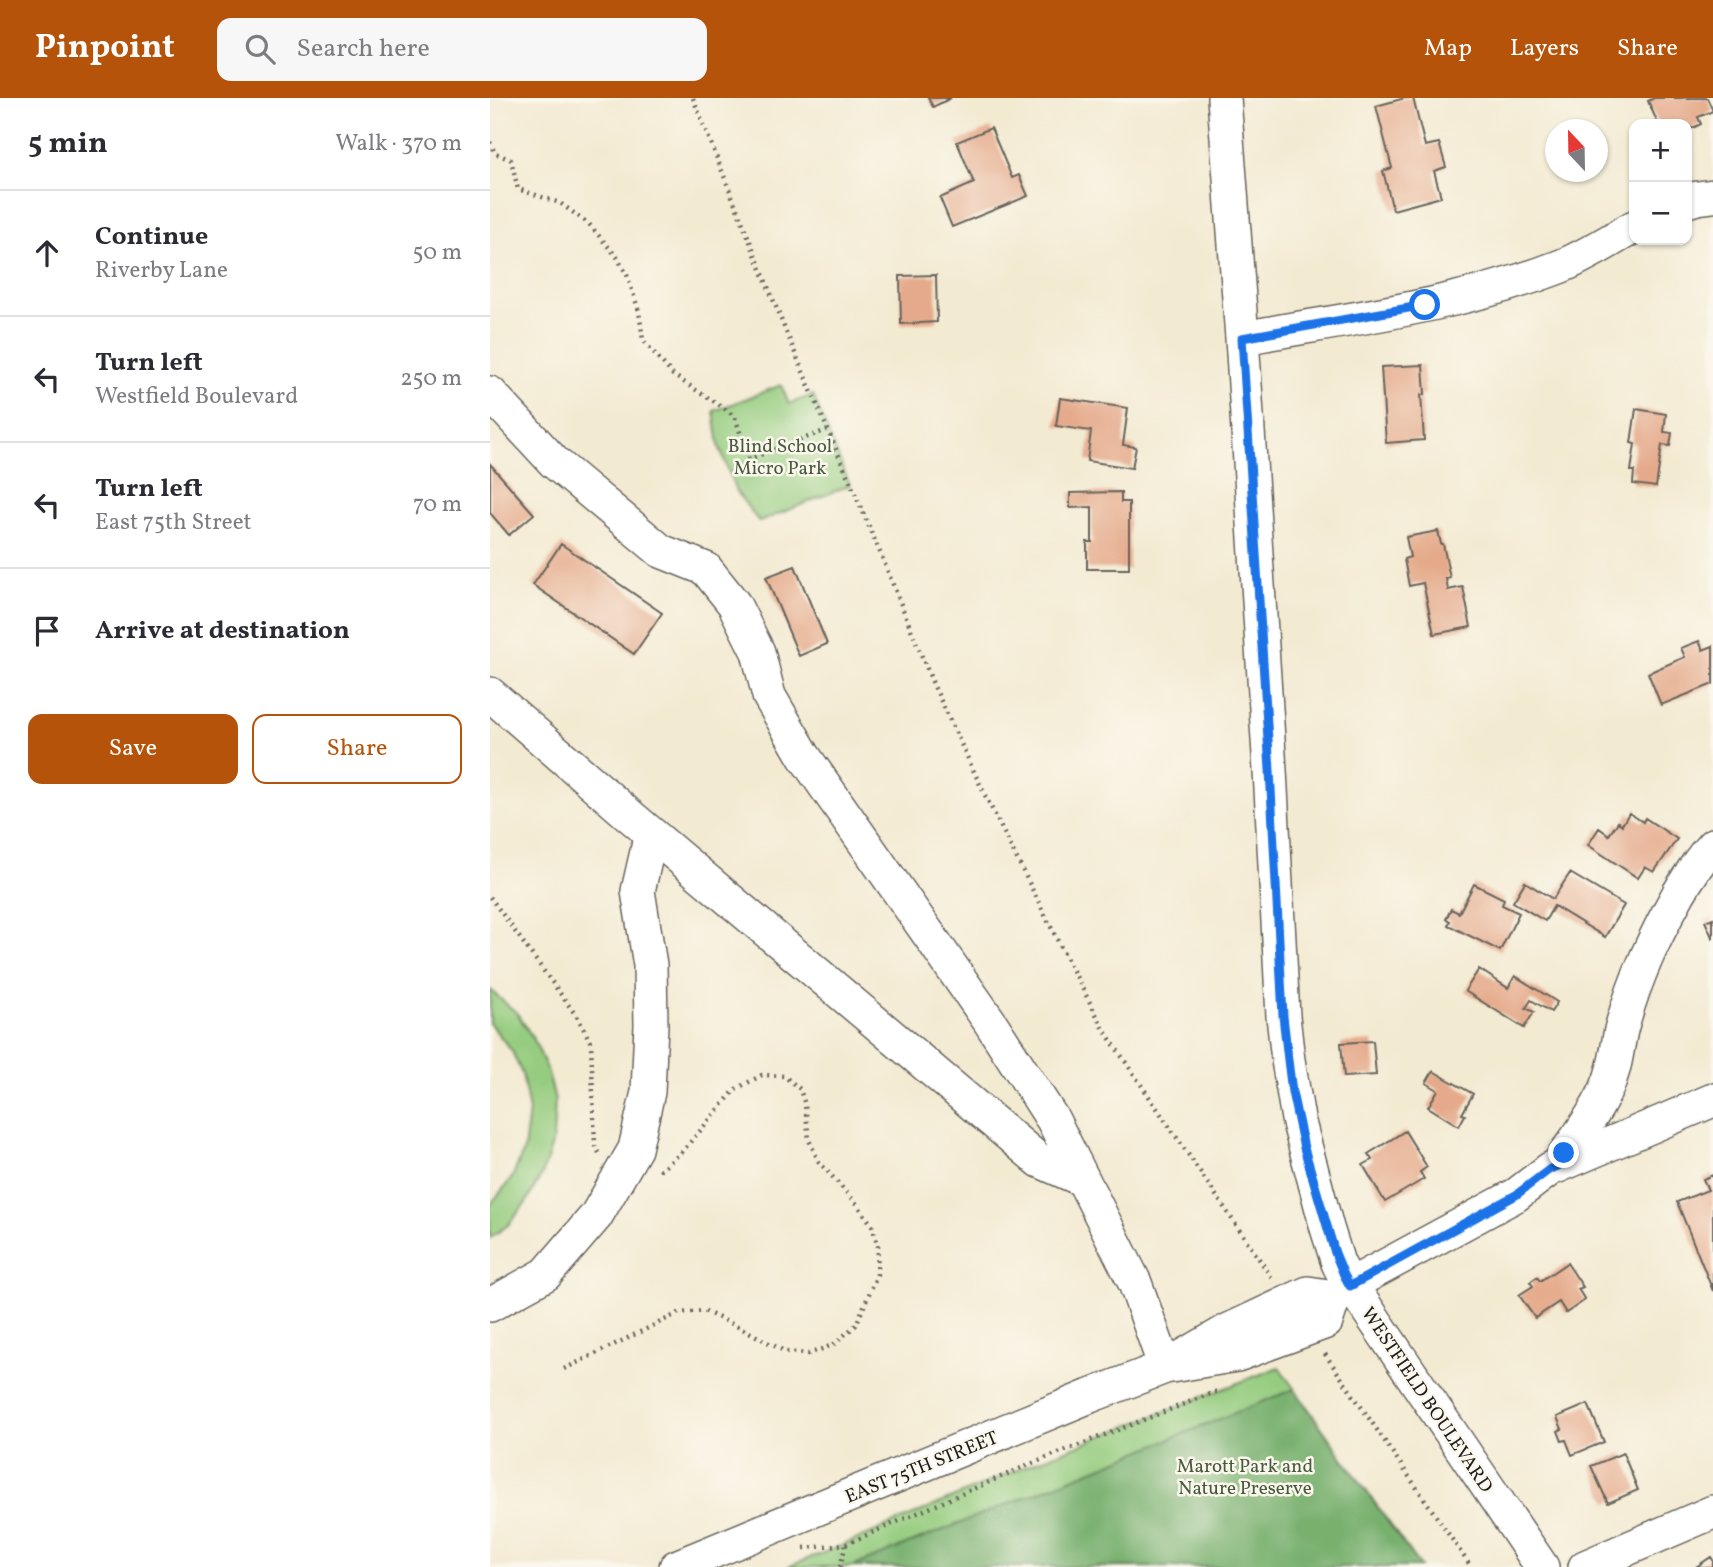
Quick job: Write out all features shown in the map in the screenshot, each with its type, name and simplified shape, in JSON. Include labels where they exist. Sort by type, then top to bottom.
[{"type":"street","name":"WESTFIELD BOULEVARD","points":[[1224,98],[1270,770],[1283,1016],[1292,1092],[1304,1148],[1344,1275],[1342,1291],[1542,1567]]},
{"type":"street","points":[[1692,200],[1713,195]]},
{"type":"street","points":[[1242,338],[1425,305],[1503,286],[1562,265],[1629,230]]},
{"type":"street","points":[[490,393],[554,461],[661,551],[706,569],[734,604],[758,652],[769,696],[804,756],[990,1022],[1053,1120],[1135,1283],[1166,1367]]},
{"type":"street","points":[[490,694],[651,834],[1040,1161],[1083,1180]]},
{"type":"street","points":[[490,1305],[546,1274],[596,1216],[635,1149],[648,1092],[651,1026],[650,965],[638,891],[651,834]]},
{"type":"street","name":"EAST 75TH STREET","points":[[676,1567],[1166,1367],[1227,1331],[1308,1293],[1342,1291],[1516,1195],[1558,1166],[1564,1153],[1590,1120],[1612,1073],[1630,997],[1648,950],[1685,881],[1713,845]]},
{"type":"street","points":[[1558,1166],[1713,1100]]},
{"type":"street","points":[[1585,1567],[1633,1558],[1713,1512]]},
{"type":"path","points":[[693,98],[784,327],[933,684],[984,793],[1107,1033],[1275,1282]]},
{"type":"path","points":[[490,142],[495,153],[511,160],[518,189],[560,202],[589,224],[617,257],[627,275],[639,311],[643,340],[673,375],[735,417],[749,459],[827,430]]},
{"type":"path","points":[[490,897],[578,1018],[591,1043],[595,1146],[605,1162],[637,1180],[662,1171],[736,1089],[762,1076],[784,1076],[800,1089],[805,1105],[809,1140],[819,1162],[872,1225],[878,1246],[877,1275],[856,1325],[833,1345],[808,1354],[786,1352],[745,1329],[704,1311],[678,1313],[564,1369]]},
{"type":"path","points":[[1321,1349],[1471,1567]]},
{"type":"path","points":[[799,1548],[846,1544],[1068,1448],[1229,1386]]},
{"type":"path","points":[[840,1567],[846,1544]]},
{"type":"green space","name":"Blind School Micro Park","points":[[781,385],[789,404],[813,395],[850,485],[759,522],[736,491],[719,446],[714,411]]},
{"type":"green space","points":[[490,990],[518,1014],[535,1042],[547,1069],[555,1100],[553,1141],[543,1172],[526,1203],[508,1225],[490,1238],[490,1205],[512,1178],[524,1150],[529,1111],[522,1074],[512,1051],[490,1024]]},
{"type":"green space","name":"Marott Park and Nature Preserve","points":[[1279,1367],[1420,1567],[787,1567],[1033,1463]]},
{"type":"green space","name":"Marott Park and Nature Preserve","points":[[1294,1389],[1420,1567],[851,1567]]},
{"type":"building","points":[[928,98],[951,98],[933,107]]},
{"type":"building","points":[[1413,98],[1425,146],[1439,143],[1446,167],[1434,171],[1441,197],[1393,210],[1383,171],[1392,168],[1376,106]]},
{"type":"building","points":[[1654,98],[1707,98],[1713,111],[1698,117],[1701,124],[1692,128],[1692,119],[1656,119],[1648,101]]},
{"type":"building","points":[[991,128],[1012,178],[1019,175],[1028,196],[952,227],[940,198],[974,183],[957,142]]},
{"type":"building","points":[[936,275],[937,322],[901,324],[900,276]]},
{"type":"building","points":[[1423,365],[1425,394],[1421,395],[1424,440],[1386,443],[1381,367]]},
{"type":"building","points":[[1060,398],[1128,408],[1123,445],[1136,447],[1132,468],[1087,461],[1091,431],[1056,426]]},
{"type":"building","points":[[1636,409],[1666,414],[1664,432],[1672,433],[1670,446],[1662,445],[1656,487],[1633,484],[1634,471],[1631,471],[1635,444],[1631,443]]},
{"type":"building","points":[[490,464],[534,514],[509,535],[490,513]]},
{"type":"building","points":[[1121,492],[1121,502],[1129,502],[1129,569],[1087,569],[1087,542],[1092,542],[1092,507],[1070,508],[1070,493]]},
{"type":"building","points":[[1438,531],[1450,578],[1446,579],[1448,590],[1463,587],[1471,627],[1434,634],[1423,583],[1409,586],[1404,559],[1410,557],[1406,537]]},
{"type":"building","points":[[561,544],[662,613],[634,654],[533,585]]},
{"type":"building","points":[[795,566],[827,644],[799,656],[766,577]]},
{"type":"building","points":[[1699,641],[1703,650],[1713,646],[1713,684],[1661,705],[1648,673],[1685,657],[1681,648]]},
{"type":"building","points":[[1629,813],[1643,822],[1645,818],[1677,839],[1654,872],[1645,867],[1638,878],[1588,845],[1599,828],[1609,835],[1618,822],[1622,825]]},
{"type":"building","points":[[1570,873],[1624,905],[1605,937],[1554,906],[1545,921],[1513,902],[1525,882],[1553,899]]},
{"type":"building","points":[[1474,884],[1504,899],[1502,905],[1519,913],[1500,951],[1448,925],[1450,921],[1446,919],[1451,909],[1459,913]]},
{"type":"building","points":[[1713,918],[1713,939],[1705,921]]},
{"type":"building","points":[[1479,969],[1508,988],[1515,976],[1557,1002],[1551,1012],[1531,1000],[1526,1008],[1534,1012],[1524,1028],[1465,991]]},
{"type":"building","points":[[1373,1041],[1376,1075],[1344,1077],[1341,1043]]},
{"type":"building","points":[[1433,1071],[1473,1094],[1459,1126],[1428,1107],[1438,1090],[1426,1083]]},
{"type":"building","points":[[1405,1131],[1427,1167],[1420,1172],[1424,1179],[1385,1202],[1363,1165],[1372,1160],[1368,1154]]},
{"type":"building","points":[[1713,1175],[1713,1291],[1677,1202],[1708,1190],[1703,1179]]},
{"type":"building","points":[[1567,1263],[1583,1287],[1578,1289],[1585,1300],[1566,1313],[1559,1302],[1535,1318],[1519,1295],[1533,1286],[1530,1282],[1537,1277],[1540,1281]]},
{"type":"building","points":[[1588,1404],[1604,1442],[1572,1455],[1566,1440],[1562,1441],[1558,1431],[1562,1429],[1557,1417]]},
{"type":"building","points":[[1623,1453],[1638,1490],[1608,1503],[1591,1466]]},
{"type":"building","points":[[1711,1557],[1713,1567],[1696,1567]]},
{"type":"route","points":[[1425,305],[1242,338],[1283,1016],[1292,1092],[1304,1148],[1327,1227],[1338,1263],[1350,1286],[1516,1195],[1558,1166],[1564,1153]]}]
